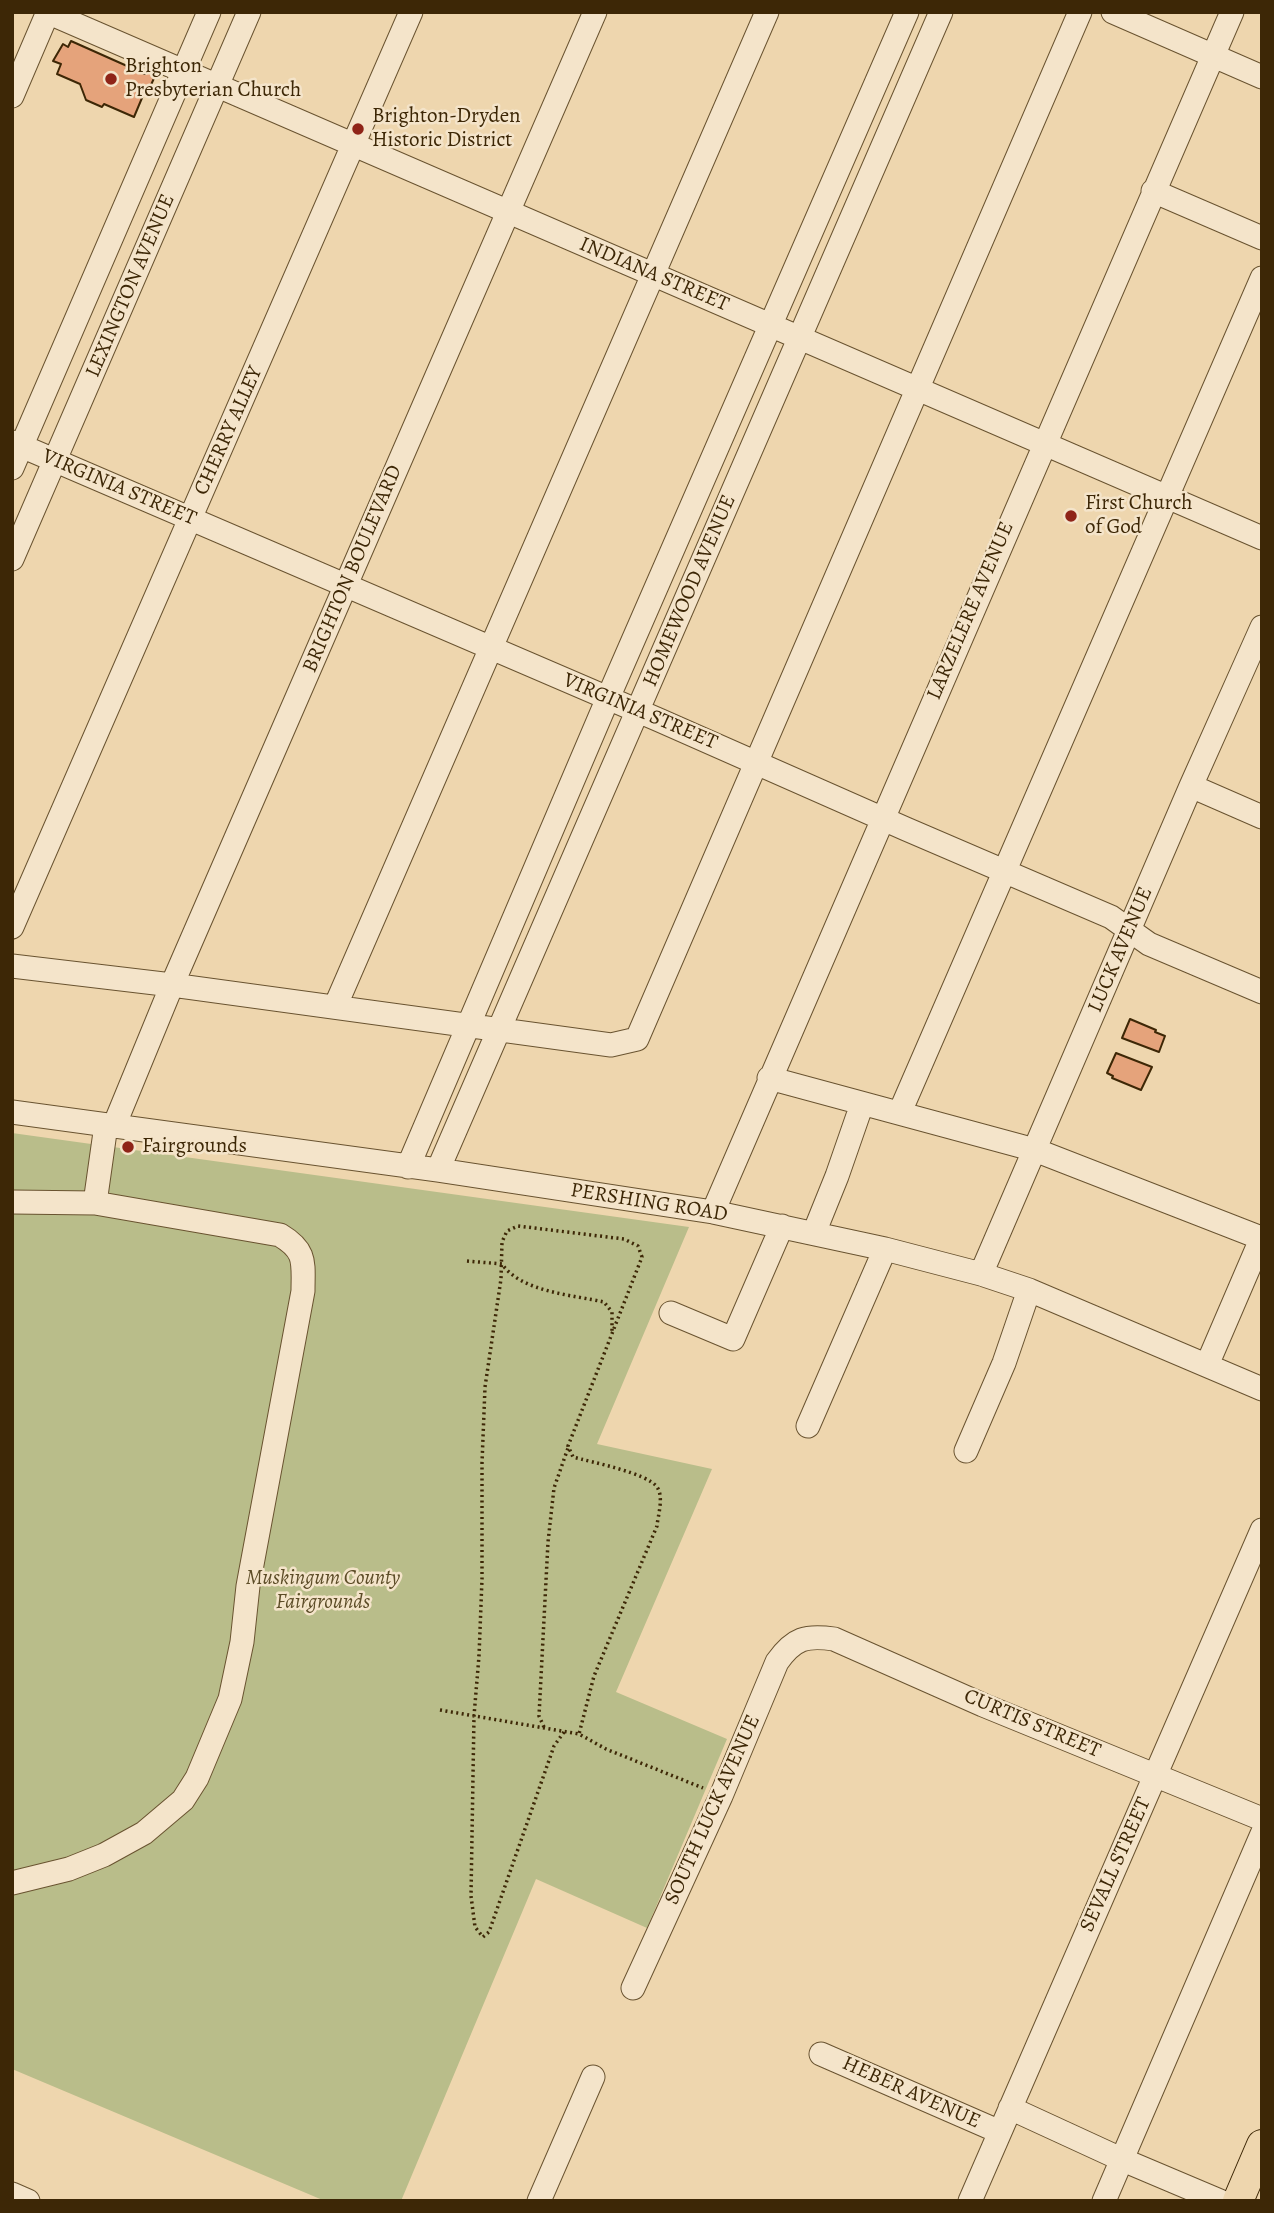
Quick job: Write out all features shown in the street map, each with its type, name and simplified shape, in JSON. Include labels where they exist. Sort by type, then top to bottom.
[{"type":"main road","points":[[1238,2201],[1262,2145]]},
{"type":"street","name":"INDIANA STREET","points":[[48,12],[1262,538]]},
{"type":"street","points":[[12,96],[48,12]]},
{"type":"street","name":"LEXINGTON AVENUE","points":[[12,468],[17,444],[209,12]]},
{"type":"street","name":"LEXINGTON AVENUE","points":[[12,559],[249,12]]},
{"type":"street","name":"CHERRY ALLEY","points":[[12,928],[411,12]]},
{"type":"street","name":"BRIGHTON BOULEVARD","points":[[95,1203],[110,1125],[595,12]]},
{"type":"street","points":[[335,1007],[767,12]]},
{"type":"street","name":"HOMEWOOD AVENUE","points":[[408,1167],[608,698],[907,12]]},
{"type":"street","name":"HOMEWOOD AVENUE","points":[[438,1170],[941,12]]},
{"type":"street","points":[[12,966],[611,1045],[636,1039],[1080,12]]},
{"type":"street","points":[[1113,12],[1262,77]]},
{"type":"street","name":"LARZELERE AVENUE","points":[[713,1212],[1232,12]]},
{"type":"street","points":[[1153,191],[1262,238]]},
{"type":"street","points":[[901,1112],[1262,278]]},
{"type":"street","name":"VIRGINIA STREET","points":[[17,444],[1111,917],[1149,944],[1262,992]]},
{"type":"street","name":"LUCK AVENUE","points":[[981,1274],[1191,786],[1252,675],[1262,627]]},
{"type":"street","points":[[1191,786],[1262,817]]},
{"type":"street","points":[[769,1078],[1035,1150],[1262,1238],[1207,1365]]},
{"type":"street","points":[[814,1233],[862,1104]]},
{"type":"street","name":"PERSHING ROAD","points":[[12,1112],[438,1170],[713,1212],[814,1233],[981,1274],[1029,1290],[1262,1389]]},
{"type":"street","points":[[12,1202],[95,1203],[280,1235],[294,1243],[303,1256],[303,1292],[248,1586],[242,1642],[230,1699],[197,1778],[183,1800],[144,1833],[104,1855],[69,1869],[12,1883]]},
{"type":"street","points":[[671,1312],[733,1339],[782,1226]]},
{"type":"street","points":[[808,1426],[886,1249]]},
{"type":"street","points":[[966,1451],[1004,1363],[1029,1290]]},
{"type":"street","name":"SEVALL STREET","points":[[970,2201],[1262,1530]]},
{"type":"street","name":"CURTIS STREET","points":[[801,1639],[817,1636],[834,1639],[983,1705],[1262,1819]]},
{"type":"street","name":"SOUTH LUCK AVENUE","points":[[633,1988],[721,1796],[777,1662],[786,1648],[801,1639]]},
{"type":"street","points":[[1104,2201],[1262,1834]]},
{"type":"street","name":"HEBER AVENUE","points":[[821,2054],[1000,2132]]},
{"type":"street","points":[[539,2201],[593,2077]]},
{"type":"street","points":[[1010,2108],[1220,2201]]},
{"type":"street","points":[[12,2194],[27,2201]]},
{"type":"path","points":[[544,1728],[539,1716],[548,1542],[554,1488],[642,1257],[638,1246],[624,1239],[518,1226],[507,1231],[502,1242],[502,1279],[485,1387],[482,1579],[474,1716],[471,1896],[475,1927],[483,1937],[489,1932],[554,1746],[564,1732]]},
{"type":"path","points":[[467,1261],[502,1265],[508,1273],[526,1284],[604,1302],[612,1312],[612,1336]]},
{"type":"path","points":[[568,1446],[573,1457],[640,1475],[657,1487],[660,1499],[657,1526],[594,1676],[579,1734]]},
{"type":"path","points":[[440,1710],[579,1734],[606,1749],[721,1796]]},
{"type":"green space","name":"Muskingum County Fairgrounds","points":[[12,1133],[689,1227],[597,1444],[712,1469],[616,1692],[727,1739],[647,1928],[536,1879],[401,2201],[325,2201],[12,2069]]},
{"type":"building","name":"Brighton Presbyterian Church","points":[[71,41],[145,74],[146,70],[156,74],[150,87],[147,86],[134,117],[104,104],[102,107],[86,100],[80,84],[57,74],[61,64],[53,61],[63,44],[68,47]]},
{"type":"building","points":[[1130,1019],[1165,1036],[1159,1052],[1122,1038]]},
{"type":"building","points":[[1116,1053],[1152,1067],[1141,1090],[1112,1078],[1113,1076],[1107,1073]]},
{"type":"place","name":"Brighton Presbyterian Church","points":[[111,79]]},
{"type":"place","name":"Brighton-Dryden Historic District","points":[[358,129]]},
{"type":"place","name":"First Church of God","points":[[1071,516]]},
{"type":"place","name":"Fairgrounds","points":[[128,1147]]}]
